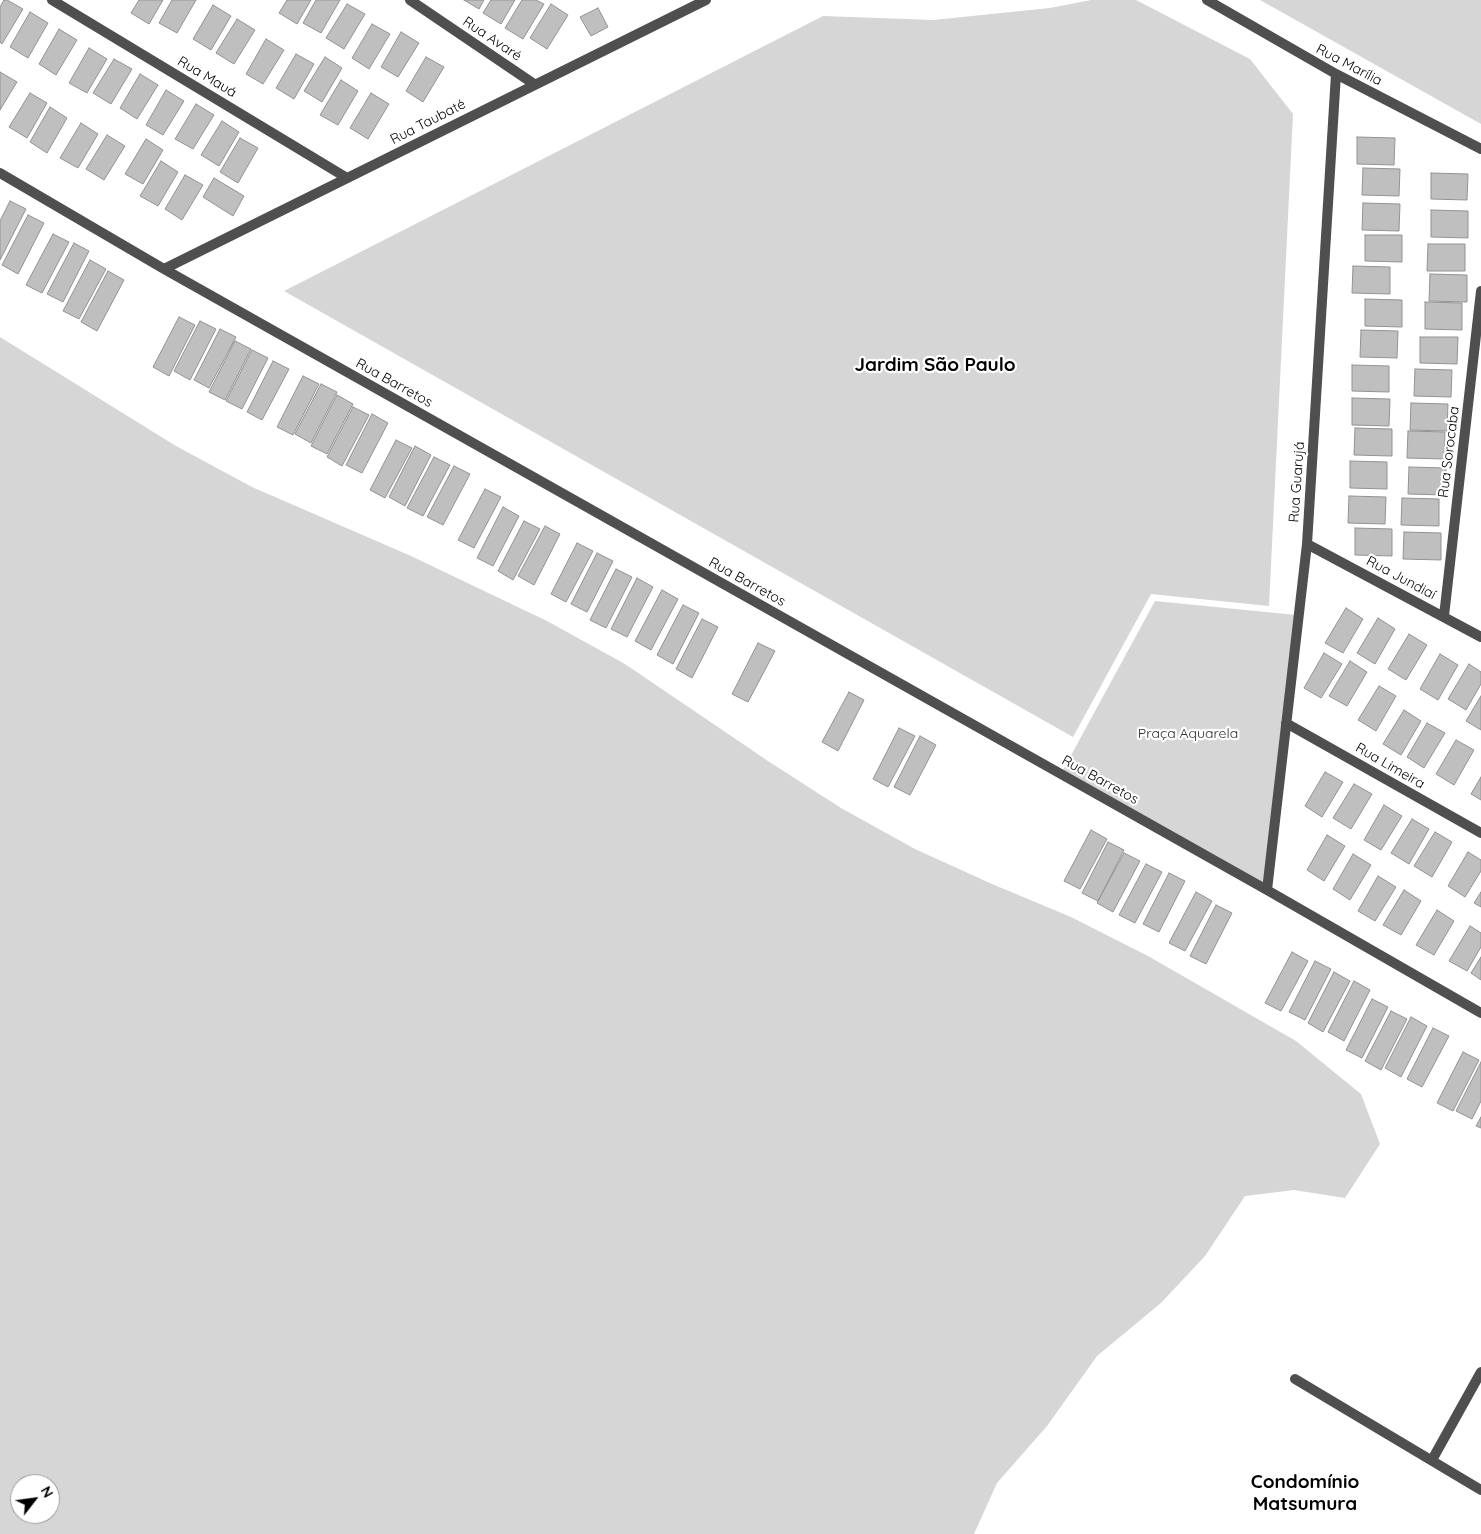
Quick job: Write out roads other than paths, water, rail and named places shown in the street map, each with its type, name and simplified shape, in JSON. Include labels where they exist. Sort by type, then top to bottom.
[{"type":"street","name":"Rua Mauá","points":[[52,0],[347,178]]},
{"type":"street","name":"Rua Avaré","points":[[410,0],[534,84]]},
{"type":"street","name":"Rua Taubaté","points":[[164,269],[706,0]]},
{"type":"street","name":"Rua Marília","points":[[1207,0],[1336,74],[1481,149]]},
{"type":"street","name":"Rua Guarujá","points":[[1267,890],[1307,544],[1336,74]]},
{"type":"street","name":"Rua Barretos","points":[[0,173],[164,269],[1267,890],[1481,1013]]},
{"type":"street","name":"Rua Sorocaba","points":[[1444,616],[1481,291]]},
{"type":"street","name":"Rua Jundiaí","points":[[1307,544],[1481,637]]},
{"type":"street","name":"Rua Limeira","points":[[1286,723],[1481,833]]},
{"type":"street","points":[[1432,1460],[1481,1372]]},
{"type":"street","points":[[1295,1379],[1481,1490]]},
{"type":"district","name":"Jardim São Paulo","points":[[935,365]]},
{"type":"district","name":"Condomínio Matsumura","points":[[1305,1493]]},
{"type":"park label","name":"Praça Aquarela","points":[[1188,734]]}]
